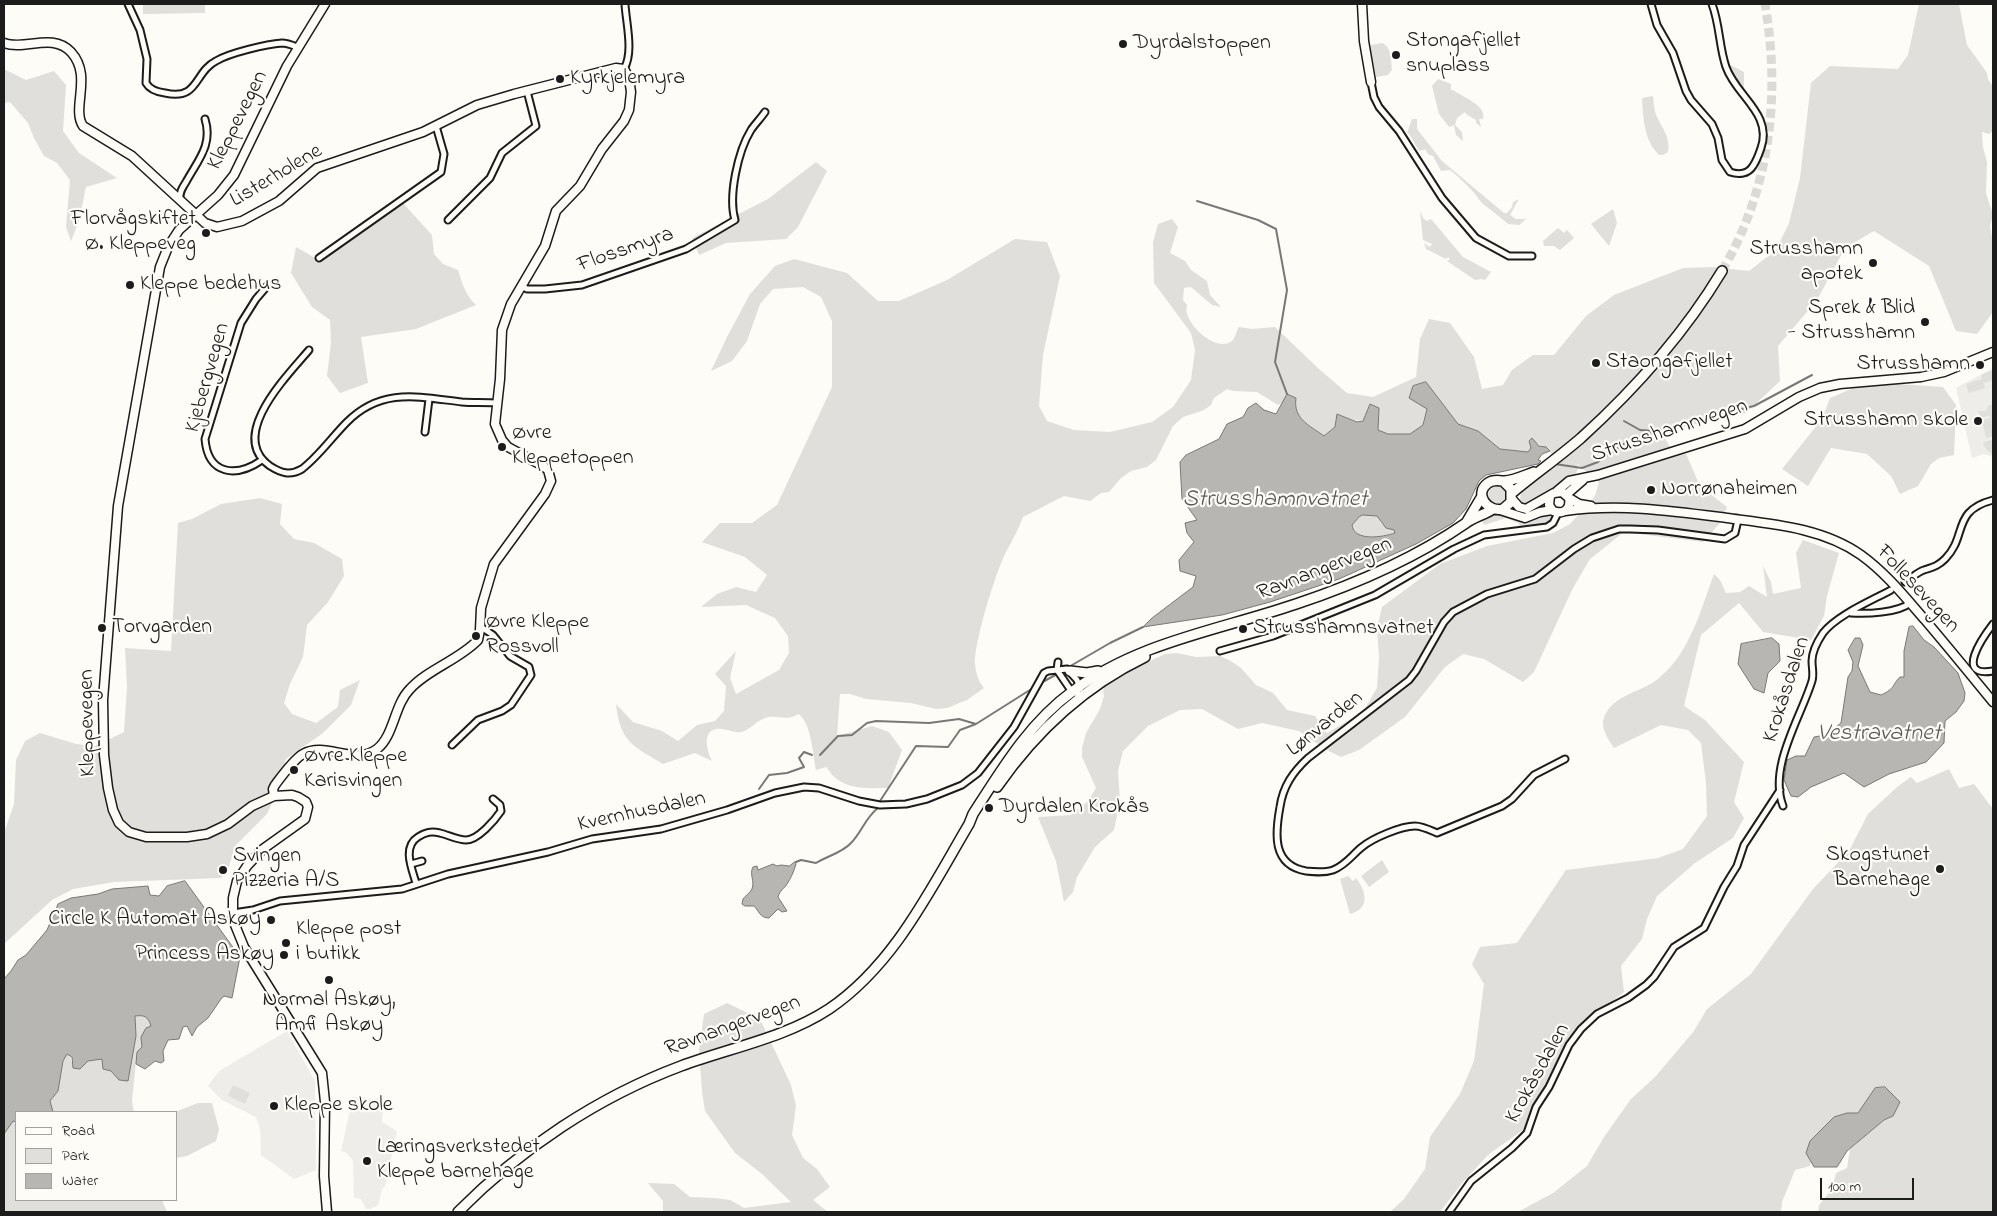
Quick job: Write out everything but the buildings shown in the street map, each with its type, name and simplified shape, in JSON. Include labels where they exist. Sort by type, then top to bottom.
[{"type":"main road","points":[[1541,469],[1503,481],[1490,482],[1485,486],[1482,496],[1486,506],[1496,510],[1509,505],[1512,496],[1541,469],[1581,438],[1639,381],[1688,322],[1722,271]]},
{"type":"main road","points":[[1503,481],[1509,486],[1512,496]]},
{"type":"main road","name":"Ravnangervegen","points":[[1466,523],[1482,496]]},
{"type":"main road","name":"Ravnangervegen","points":[[458,1212],[490,1182],[537,1145],[580,1116],[617,1095],[678,1067],[798,1025],[821,1014],[843,999],[870,975],[893,947],[1015,750],[1047,713],[1113,666],[1191,637],[1296,604],[1375,573],[1436,544],[1466,523],[1496,510]]},
{"type":"main road","name":"Ravnangervegen","points":[[1078,691],[1169,645]]},
{"type":"main road","points":[[1070,671],[1090,673],[1113,666]]},
{"type":"street","points":[[128,4],[140,30],[147,59],[146,83],[151,89],[160,92],[179,94],[189,91],[196,86],[209,65],[226,56],[284,43],[297,47]]},
{"type":"street","name":"Kleppevegen","points":[[325,4],[297,47],[234,175],[218,195],[172,239],[160,267],[121,482],[115,530],[103,700],[104,755],[108,788],[113,810],[119,824],[129,832],[146,837],[187,837],[207,834],[228,824],[252,806],[274,796],[292,795],[303,799],[308,807],[307,814],[300,824],[264,849],[241,873],[233,898],[233,913],[235,926],[244,947],[322,1073],[325,1102],[324,1176],[328,1212]]},
{"type":"street","points":[[274,796],[273,789],[275,785],[298,758],[306,752],[318,751],[352,755],[370,753],[377,749],[384,743],[399,706],[410,688],[475,642],[480,635],[482,608],[497,560],[545,494],[551,481],[548,470],[543,466],[508,447],[502,440],[495,424],[503,322],[511,304],[545,246],[556,210],[580,186],[602,149],[624,121],[631,92],[629,78],[624,69],[628,62],[625,4]]},
{"type":"street","points":[[1362,4],[1364,41],[1374,96],[1379,107],[1399,130],[1442,198],[1476,238],[1509,256],[1532,256]]},
{"type":"street","points":[[1651,4],[1657,25],[1673,53],[1686,91],[1716,131],[1724,165],[1730,172],[1743,174],[1750,169],[1756,160],[1763,143],[1763,127],[1757,112],[1736,87],[1727,70],[1723,58],[1718,22],[1712,4]]},
{"type":"street","name":"Listerholene","points":[[4,43],[18,46],[48,42],[67,49],[74,57],[82,84],[79,119],[83,126],[132,156],[180,201],[211,226],[225,226],[242,221],[279,201],[317,168],[436,126],[477,105],[616,68],[624,69]]},
{"type":"street","points":[[448,220],[490,178],[502,153],[536,126],[527,91]]},
{"type":"street","name":"Flossmyra","points":[[521,286],[527,289],[545,289],[582,285],[686,249],[735,220],[731,203],[738,165],[750,132],[765,112]]},
{"type":"street","points":[[180,201],[181,190],[206,146],[208,133],[205,119]]},
{"type":"street","points":[[319,258],[441,172],[444,154],[436,126]]},
{"type":"street","name":"Kjebergvegen","points":[[262,460],[242,471],[221,469],[208,456],[205,439],[241,323],[256,298],[268,285]]},
{"type":"street","points":[[309,350],[288,374],[258,419],[254,445],[262,460],[276,470],[294,474],[306,466],[347,422],[368,406],[389,398],[415,396],[429,399],[496,403]]},
{"type":"street","name":"Strusshamnvegen","points":[[1553,494],[1569,481],[1745,430],[1799,397],[1820,388],[1840,384],[1922,377],[1944,372],[1993,352]]},
{"type":"street","points":[[426,432],[429,399]]},
{"type":"street","name":"Strusshamnvegen","points":[[1568,496],[1584,478]]},
{"type":"street","points":[[1220,651],[1273,636],[1375,595],[1454,549],[1484,535],[1547,527],[1553,523],[1558,511],[1569,507],[1568,496],[1562,492],[1553,494],[1526,509],[1519,507],[1512,496]]},
{"type":"street","points":[[1553,494],[1549,504],[1558,511]]},
{"type":"street","name":"Follesevegen","points":[[1568,496],[1579,504],[1598,508]]},
{"type":"street","points":[[1905,582],[1924,570],[1934,568],[1945,559],[1957,540],[1965,516],[1975,508],[1993,500]]},
{"type":"street","name":"Follesevegen","points":[[1496,510],[1525,518],[1540,512],[1598,508],[1668,510],[1802,530],[1837,542],[1854,550],[1876,567],[1910,603],[1993,702]]},
{"type":"street","name":"Lønvarden","points":[[1565,759],[1534,775],[1512,799],[1502,806],[1437,833],[1417,826],[1397,830],[1371,841],[1348,862],[1331,871],[1313,872],[1291,866],[1280,853],[1278,836],[1280,804],[1284,790],[1294,772],[1308,758],[1408,680],[1416,671],[1447,617],[1453,612],[1487,594],[1535,579],[1584,542],[1608,532],[1620,529],[1651,529],[1695,536],[1728,538],[1736,533],[1738,520]]},
{"type":"street","name":"Krokåsdalen","points":[[1783,806],[1780,774],[1786,749],[1813,679],[1814,650],[1823,634],[1831,625],[1891,590]]},
{"type":"street","points":[[1850,613],[1869,614],[1905,607],[1910,603]]},
{"type":"street","points":[[1993,624],[1980,642],[1973,659],[1975,666],[1979,670],[1985,672],[1993,671]]},
{"type":"street","points":[[452,745],[478,720],[502,711],[511,704],[531,675],[529,667],[510,656],[493,635],[481,627]]},
{"type":"street","points":[[1057,670],[1058,662]]},
{"type":"street","points":[[1057,670],[1078,691]]},
{"type":"street","points":[[1057,670],[1070,671],[1077,680],[1078,691]]},
{"type":"street","name":"Kvernhusdalen","points":[[233,913],[253,910],[280,900],[351,892],[395,890],[448,874],[548,852],[592,839],[661,830],[790,790],[815,787],[859,802],[880,804],[906,804],[926,799],[962,785],[978,773],[1014,727],[1042,676],[1048,671],[1057,670]]},
{"type":"street","name":"Krokåsdalen","points":[[1449,1212],[1471,1181],[1512,1148],[1527,1133],[1538,1103],[1549,1087],[1569,1046],[1581,1029],[1597,1014],[1641,989],[1654,977],[1674,947],[1704,928],[1724,887],[1737,866],[1744,845],[1780,790]]},
{"type":"street","points":[[416,883],[409,850],[415,839],[426,832],[466,840],[472,839],[492,823],[501,811],[500,805],[493,799]]},
{"type":"street","points":[[411,864],[422,861]]},
{"type":"shaded area","name":"Strusshamn skole","points":[[1993,368],[1993,457],[1984,454],[1972,458],[1956,388]]},
{"type":"shaded area","name":"Kleppe skole","points":[[287,1031],[315,1081],[316,1170],[294,1179],[261,1155],[260,1129],[256,1117],[222,1100],[208,1086],[219,1071]]},
{"type":"shaded area","points":[[353,1097],[374,1099],[380,1097],[384,1100],[382,1122],[397,1131],[385,1186],[382,1189],[378,1205],[371,1209],[366,1209],[361,1199],[354,1198],[353,1161],[347,1153],[341,1151]]},
{"type":"green space","points":[[143,4],[205,4],[205,13],[143,14]]},
{"type":"green space","points":[[1919,4],[1959,4],[1967,45],[1987,73],[1993,87],[1993,131],[1989,134],[1982,132],[1987,162],[1986,193],[1993,215],[1990,226],[1993,244],[1993,312],[1977,334],[1956,331],[1929,266],[1874,231],[1845,248],[1817,300],[1778,346],[1780,381],[1746,413],[1661,432],[1675,455],[1686,454],[1700,486],[1727,507],[1719,524],[1703,542],[1624,532],[1590,559],[1573,588],[1534,672],[1523,682],[1484,659],[1463,654],[1445,667],[1405,717],[1359,750],[1341,757],[1325,749],[1299,731],[1262,723],[1238,729],[1202,709],[1180,710],[1148,726],[1123,751],[1118,771],[1120,801],[1114,830],[1095,847],[1077,877],[1073,892],[1064,902],[1056,861],[1038,817],[1071,815],[1088,801],[1096,788],[1082,757],[1082,748],[1086,733],[1100,709],[1106,684],[1116,677],[1165,654],[1177,653],[1196,657],[1220,656],[1241,668],[1256,685],[1273,693],[1287,710],[1315,716],[1327,733],[1363,712],[1377,688],[1379,658],[1377,628],[1382,607],[1440,564],[1487,546],[1553,533],[1570,524],[1595,496],[1599,482],[1577,464],[1578,469],[1574,477],[1564,480],[1534,502],[1524,504],[1520,500],[1521,491],[1560,462],[1554,463],[1549,449],[1536,443],[1529,452],[1500,449],[1478,431],[1458,424],[1426,382],[1413,386],[1409,397],[1427,408],[1423,425],[1411,434],[1387,434],[1378,430],[1379,409],[1363,420],[1351,419],[1338,414],[1335,427],[1324,436],[1303,421],[1297,411],[1296,398],[1287,394],[1282,403],[1278,405],[1257,392],[1227,389],[1214,398],[1211,405],[1204,410],[1183,417],[1173,426],[1156,460],[1147,467],[1131,471],[1121,478],[1109,492],[1101,493],[1090,501],[1064,496],[1023,517],[1002,561],[986,607],[978,640],[975,664],[980,683],[984,688],[967,700],[947,708],[936,709],[911,703],[866,699],[850,694],[840,694],[837,736],[872,726],[889,732],[902,750],[888,788],[855,787],[837,779],[826,767],[816,770],[809,731],[798,714],[786,718],[765,718],[741,732],[722,729],[711,731],[708,735],[707,745],[712,761],[695,753],[663,764],[636,747],[625,735],[618,717],[616,704],[633,722],[662,731],[678,741],[697,725],[715,721],[724,711],[726,686],[715,674],[736,651],[730,678],[736,694],[779,670],[789,653],[788,636],[775,618],[746,605],[701,607],[717,594],[736,587],[756,592],[767,575],[745,557],[702,542],[720,523],[752,523],[777,505],[832,387],[832,321],[821,297],[803,287],[773,289],[760,304],[747,341],[732,361],[711,371],[750,294],[775,266],[794,259],[847,273],[878,301],[899,301],[947,280],[1015,239],[1047,242],[1060,276],[1043,355],[1039,406],[1047,421],[1074,430],[1110,432],[1152,422],[1173,407],[1191,380],[1195,350],[1191,333],[1154,283],[1153,242],[1158,224],[1172,219],[1178,227],[1170,253],[1185,261],[1191,270],[1207,281],[1210,295],[1221,307],[1212,305],[1191,287],[1184,288],[1183,300],[1187,305],[1189,320],[1210,340],[1226,344],[1232,341],[1239,327],[1252,329],[1275,327],[1347,393],[1373,397],[1416,377],[1420,339],[1429,319],[1450,323],[1474,357],[1482,389],[1503,385],[1512,370],[1533,355],[1554,355],[1586,316],[1614,295],[1683,268],[1713,267],[1749,271],[1776,250],[1789,223],[1800,178],[1811,83],[1830,66],[1898,69],[1908,55]]},
{"type":"green space","points":[[1382,43],[1388,48],[1392,70],[1388,75],[1376,77],[1370,48],[1371,45]]},
{"type":"green space","points":[[1727,63],[1744,72],[1744,88],[1741,88],[1733,77]]},
{"type":"green space","points":[[4,69],[26,80],[54,71],[66,85],[63,131],[79,153],[117,178],[86,187],[79,221],[71,241],[66,227],[70,180],[57,163],[44,156],[28,123],[10,102],[4,103]]},
{"type":"green space","points":[[1438,79],[1451,84],[1451,90],[1473,102],[1483,114],[1483,119],[1479,119],[1481,127],[1476,123],[1476,120],[1465,112],[1457,118],[1455,125],[1462,132],[1463,141],[1456,135],[1454,125],[1449,127],[1439,114],[1432,86]]},
{"type":"green space","points":[[1653,96],[1656,115],[1665,133],[1669,147],[1668,152],[1663,155],[1659,155],[1650,143],[1644,121],[1642,98]]},
{"type":"green space","points":[[1412,119],[1417,119],[1417,129],[1442,161],[1504,213],[1507,213],[1512,207],[1513,202],[1519,199],[1510,215],[1516,219],[1526,219],[1519,225],[1508,224],[1483,204],[1467,185],[1450,170],[1441,171],[1433,156],[1429,155],[1425,149],[1420,151],[1407,133]]},
{"type":"green space","points":[[816,162],[827,171],[798,227],[786,239],[726,243],[699,255],[692,238],[768,199]]},
{"type":"green space","points":[[403,203],[432,235],[434,254],[443,264],[458,270],[467,293],[476,305],[416,329],[361,337],[368,383],[340,393],[327,376],[331,343],[330,320],[312,307],[291,273],[296,247],[315,258],[350,241]]},
{"type":"green space","points":[[1613,209],[1617,223],[1609,246],[1591,224]]},
{"type":"green space","points":[[1420,211],[1423,218],[1427,221],[1431,219],[1463,257],[1491,272],[1485,280],[1475,280],[1447,261],[1450,259],[1448,257],[1446,259],[1426,249],[1424,243],[1430,247],[1432,244],[1423,240]]},
{"type":"green space","points":[[1558,228],[1564,233],[1567,230],[1574,238],[1560,250],[1554,246],[1544,246],[1543,241]]},
{"type":"green space","points":[[1993,370],[1993,380],[1984,383],[1985,388],[1969,393],[1966,384],[1982,379],[1981,375]]},
{"type":"green space","points":[[1867,382],[1943,387],[1956,405],[1954,455],[1939,458],[1931,464],[1918,486],[1900,494],[1891,476],[1867,454],[1831,448],[1808,486],[1782,469],[1822,419],[1830,398]]},
{"type":"green space","points":[[1993,404],[1993,436],[1986,438],[1982,420],[1991,418],[1987,415],[1981,418],[1978,411],[1986,411],[1988,406]]},
{"type":"green space","points":[[1993,440],[1993,454],[1983,444]]},
{"type":"green space","points":[[1493,486],[1501,486],[1506,491],[1504,502],[1493,504],[1488,499],[1488,491]]},
{"type":"green space","points":[[260,498],[282,504],[280,524],[294,539],[314,543],[342,559],[344,576],[328,602],[307,625],[303,657],[290,684],[284,703],[292,714],[316,723],[338,707],[340,690],[360,680],[351,705],[323,733],[286,759],[278,783],[265,798],[274,799],[267,814],[235,846],[229,867],[221,878],[114,882],[73,889],[52,900],[4,944],[4,833],[14,804],[16,760],[25,741],[40,733],[76,744],[95,746],[124,732],[127,687],[125,648],[171,651],[178,523],[192,519],[221,504]]},
{"type":"green space","points":[[1504,514],[1527,520],[1547,514],[1550,514],[1551,517],[1547,524],[1520,526],[1518,523],[1506,518],[1484,525],[1482,520]]},
{"type":"green space","points":[[1363,515],[1377,516],[1382,524],[1394,530],[1395,533],[1370,536],[1358,534],[1352,525]]},
{"type":"green space","points":[[1803,540],[1839,553],[1827,596],[1824,616],[1811,640],[1763,632],[1739,603],[1701,635],[1684,706],[1705,720],[1744,762],[1734,802],[1744,818],[1733,838],[1695,863],[1657,896],[1647,919],[1642,939],[1621,966],[1624,992],[1580,1025],[1565,1043],[1526,1128],[1489,1154],[1462,1183],[1440,1212],[1390,1212],[1404,1199],[1425,1169],[1430,1137],[1460,1094],[1474,1061],[1484,984],[1472,964],[1480,947],[1517,943],[1566,870],[1658,858],[1683,849],[1707,816],[1706,783],[1701,743],[1688,730],[1661,725],[1614,748],[1603,727],[1606,713],[1617,701],[1653,683],[1670,668],[1687,643],[1714,574],[1720,580],[1726,593],[1740,592],[1749,586],[1767,597],[1763,566],[1771,582],[1773,594],[1801,588],[1796,553]]},
{"type":"green space","points":[[1949,769],[1959,788],[1974,784],[1993,809],[1993,1212],[1818,1212],[1819,1205],[1832,1189],[1836,1173],[1847,1168],[1850,1149],[1884,1120],[1893,1116],[1900,1102],[1885,1087],[1875,1088],[1858,1113],[1847,1113],[1806,1153],[1811,1161],[1810,1166],[1795,1170],[1782,1202],[1781,1212],[1518,1212],[1553,1193],[1587,1166],[1604,1137],[1631,1099],[1655,1077],[1694,1031],[1707,1009],[1751,974],[1813,889],[1849,851],[1868,814],[1897,787],[1911,777],[1917,783]]},
{"type":"green space","points":[[1382,860],[1389,872],[1369,887],[1361,876]]},
{"type":"green space","points":[[1348,876],[1353,881],[1356,878],[1360,883],[1365,899],[1361,908],[1350,914],[1340,879]]},
{"type":"green space","points":[[727,1003],[760,1019],[791,1085],[796,1106],[792,1135],[803,1158],[817,1169],[830,1187],[813,1200],[828,1212],[663,1212],[663,1201],[648,1183],[674,1184],[690,1197],[730,1200],[744,1208],[791,1202],[762,1174],[735,1153],[705,1111],[699,1050],[704,1014]]},
{"type":"green space","points":[[135,1016],[146,1017],[151,1026],[142,1047],[137,1052],[132,1101],[134,1111],[53,1111],[50,1101],[58,1091],[63,1061],[67,1054],[70,1054],[71,1061],[80,1069],[88,1061],[102,1059],[104,1064],[119,1080],[133,1050]]},
{"type":"green space","points":[[233,1085],[250,1093],[245,1104],[228,1096]]},
{"type":"green space","points":[[198,1103],[212,1103],[219,1129],[216,1141],[187,1156],[178,1158],[178,1111]]},
{"type":"green space","points":[[13,1121],[15,1122],[15,1201],[162,1201],[167,1212],[4,1212],[4,1134]]},
{"type":"water","name":"Strusshamnvatnet","points":[[1426,382],[1458,424],[1478,431],[1500,449],[1528,452],[1531,448],[1529,441],[1532,438],[1539,446],[1546,447],[1550,451],[1542,454],[1538,460],[1541,461],[1538,464],[1486,475],[1479,481],[1466,509],[1453,523],[1416,544],[1339,579],[1270,602],[1222,615],[1143,627],[1193,587],[1196,576],[1180,571],[1179,560],[1194,542],[1187,533],[1185,523],[1197,520],[1182,499],[1180,462],[1186,455],[1219,439],[1227,424],[1243,417],[1248,408],[1256,403],[1264,410],[1276,414],[1287,394],[1296,398],[1297,411],[1303,421],[1324,436],[1335,427],[1337,414],[1357,422],[1363,421],[1370,404],[1379,408],[1378,430],[1388,434],[1410,434],[1423,425],[1427,409],[1409,398],[1413,386]],"holes":[[[1363,515],[1377,516],[1386,528],[1394,530],[1395,533],[1370,537],[1358,534],[1354,530],[1352,525],[1359,517]]]},
{"type":"water","name":"Vestravatnet","points":[[1913,626],[1924,640],[1934,647],[1958,673],[1965,693],[1964,701],[1956,712],[1945,721],[1944,743],[1926,762],[1889,774],[1864,787],[1844,773],[1811,787],[1798,797],[1791,796],[1784,780],[1787,760],[1796,756],[1805,756],[1814,737],[1825,735],[1841,723],[1848,677],[1852,671],[1853,662],[1848,650],[1855,638],[1860,638],[1863,645],[1858,666],[1870,692],[1881,695],[1891,689],[1900,677],[1904,677],[1904,651],[1909,627]]},
{"type":"water","points":[[1772,638],[1779,644],[1780,661],[1768,673],[1764,693],[1754,689],[1738,664],[1741,644]]},
{"type":"water","points":[[795,862],[791,877],[778,897],[787,911],[782,912],[778,909],[769,918],[766,918],[754,906],[742,904],[743,899],[752,889],[753,867],[757,866],[758,870],[773,864],[789,866]]},
{"type":"water","points":[[185,881],[240,957],[232,998],[224,996],[208,1018],[197,1027],[192,1036],[187,1026],[183,1027],[179,1039],[168,1040],[163,1051],[164,1061],[161,1063],[155,1061],[145,1069],[136,1064],[137,1052],[142,1047],[141,1037],[146,1028],[151,1026],[145,1017],[135,1016],[136,1036],[128,1081],[119,1080],[111,1071],[103,1069],[102,1059],[88,1061],[80,1069],[73,1068],[72,1057],[67,1054],[63,1061],[58,1091],[50,1101],[53,1111],[15,1111],[15,1122],[13,1121],[4,1134],[4,979],[18,960],[26,955],[47,930],[58,904],[71,898],[98,894],[112,889],[148,886],[150,895],[159,896],[167,886]]},
{"type":"water","points":[[1885,1087],[1900,1102],[1893,1116],[1884,1120],[1847,1151],[1837,1167],[1814,1167],[1806,1153],[1810,1141],[1834,1117],[1847,1113],[1858,1113],[1875,1088]]},
{"type":"waterway","points":[[1197,201],[1258,220],[1276,229],[1287,290],[1275,362],[1287,394]]},
{"type":"waterway","points":[[1555,464],[1582,468],[1598,462],[1628,441],[1675,425],[1754,406],[1812,375]]},
{"type":"waterway","points":[[1624,421],[1640,430],[1654,431]]},
{"type":"waterway","points":[[1067,668],[1110,643],[1143,627]]},
{"type":"waterway","points":[[1039,684],[1059,673]]},
{"type":"waterway","points":[[796,862],[801,860],[816,863],[851,843],[878,808],[880,801],[916,746],[948,747],[960,730],[976,724],[1033,688]]},
{"type":"waterway","points":[[820,755],[838,736],[852,735],[867,723],[876,721],[929,723],[959,719],[976,724]]},
{"type":"waterway","points":[[759,789],[769,775],[787,773],[804,767],[799,758],[804,752],[812,755]]},
{"type":"tunnel","points":[[1722,271],[1738,240],[1751,208],[1768,142],[1772,73],[1765,4]]},
{"type":"place","name":"Dyrdalstoppen","points":[[1123,44]]},
{"type":"place","name":"Stongafjellet snuplass","points":[[1396,55]]},
{"type":"place","name":"Kyrkjelemyra","points":[[560,79]]},
{"type":"place","name":"Florvågskiftet Ø. Kleppeveg","points":[[206,233]]},
{"type":"place","name":"Strusshamn apotek","points":[[1873,263]]},
{"type":"place","name":"Kleppe bedehus","points":[[130,285]]},
{"type":"place","name":"Sprek & Blid - Strusshamn","points":[[1925,322]]},
{"type":"place","name":"Staongafjellet","points":[[1596,363]]},
{"type":"place","name":"Strusshamn","points":[[1980,365]]},
{"type":"place","name":"Strusshamn skole","points":[[1978,421]]},
{"type":"place","name":"Øvre Kleppetoppen","points":[[502,447]]},
{"type":"place","name":"Norrønaheimen","points":[[1651,490]]},
{"type":"place","name":"Torvgarden","points":[[102,628]]},
{"type":"place","name":"Strusshamnsvatnet","points":[[1243,629]]},
{"type":"place","name":"Øvre Kleppe Rossvoll","points":[[476,636]]},
{"type":"place","name":"Øvre Kleppe Karisvingen","points":[[294,770]]},
{"type":"place","name":"Dyrdalen Krokås","points":[[989,808]]},
{"type":"place","name":"Skogstunet Barnehage","points":[[1940,869]]},
{"type":"place","name":"Svingen Pizzeria A/S","points":[[223,870]]},
{"type":"place","name":"Circle K Automat Askøy","points":[[271,920]]},
{"type":"place","name":"Kleppe post i butikk","points":[[286,943]]},
{"type":"place","name":"Princess Askøy","points":[[284,955]]},
{"type":"place","name":"Normal Askøy, Amfi Askøy","points":[[329,980]]},
{"type":"place","name":"Kleppe skole","points":[[274,1106]]},
{"type":"place","name":"Læringsverkstedet Kleppe barnehage","points":[[367,1161]]}]
